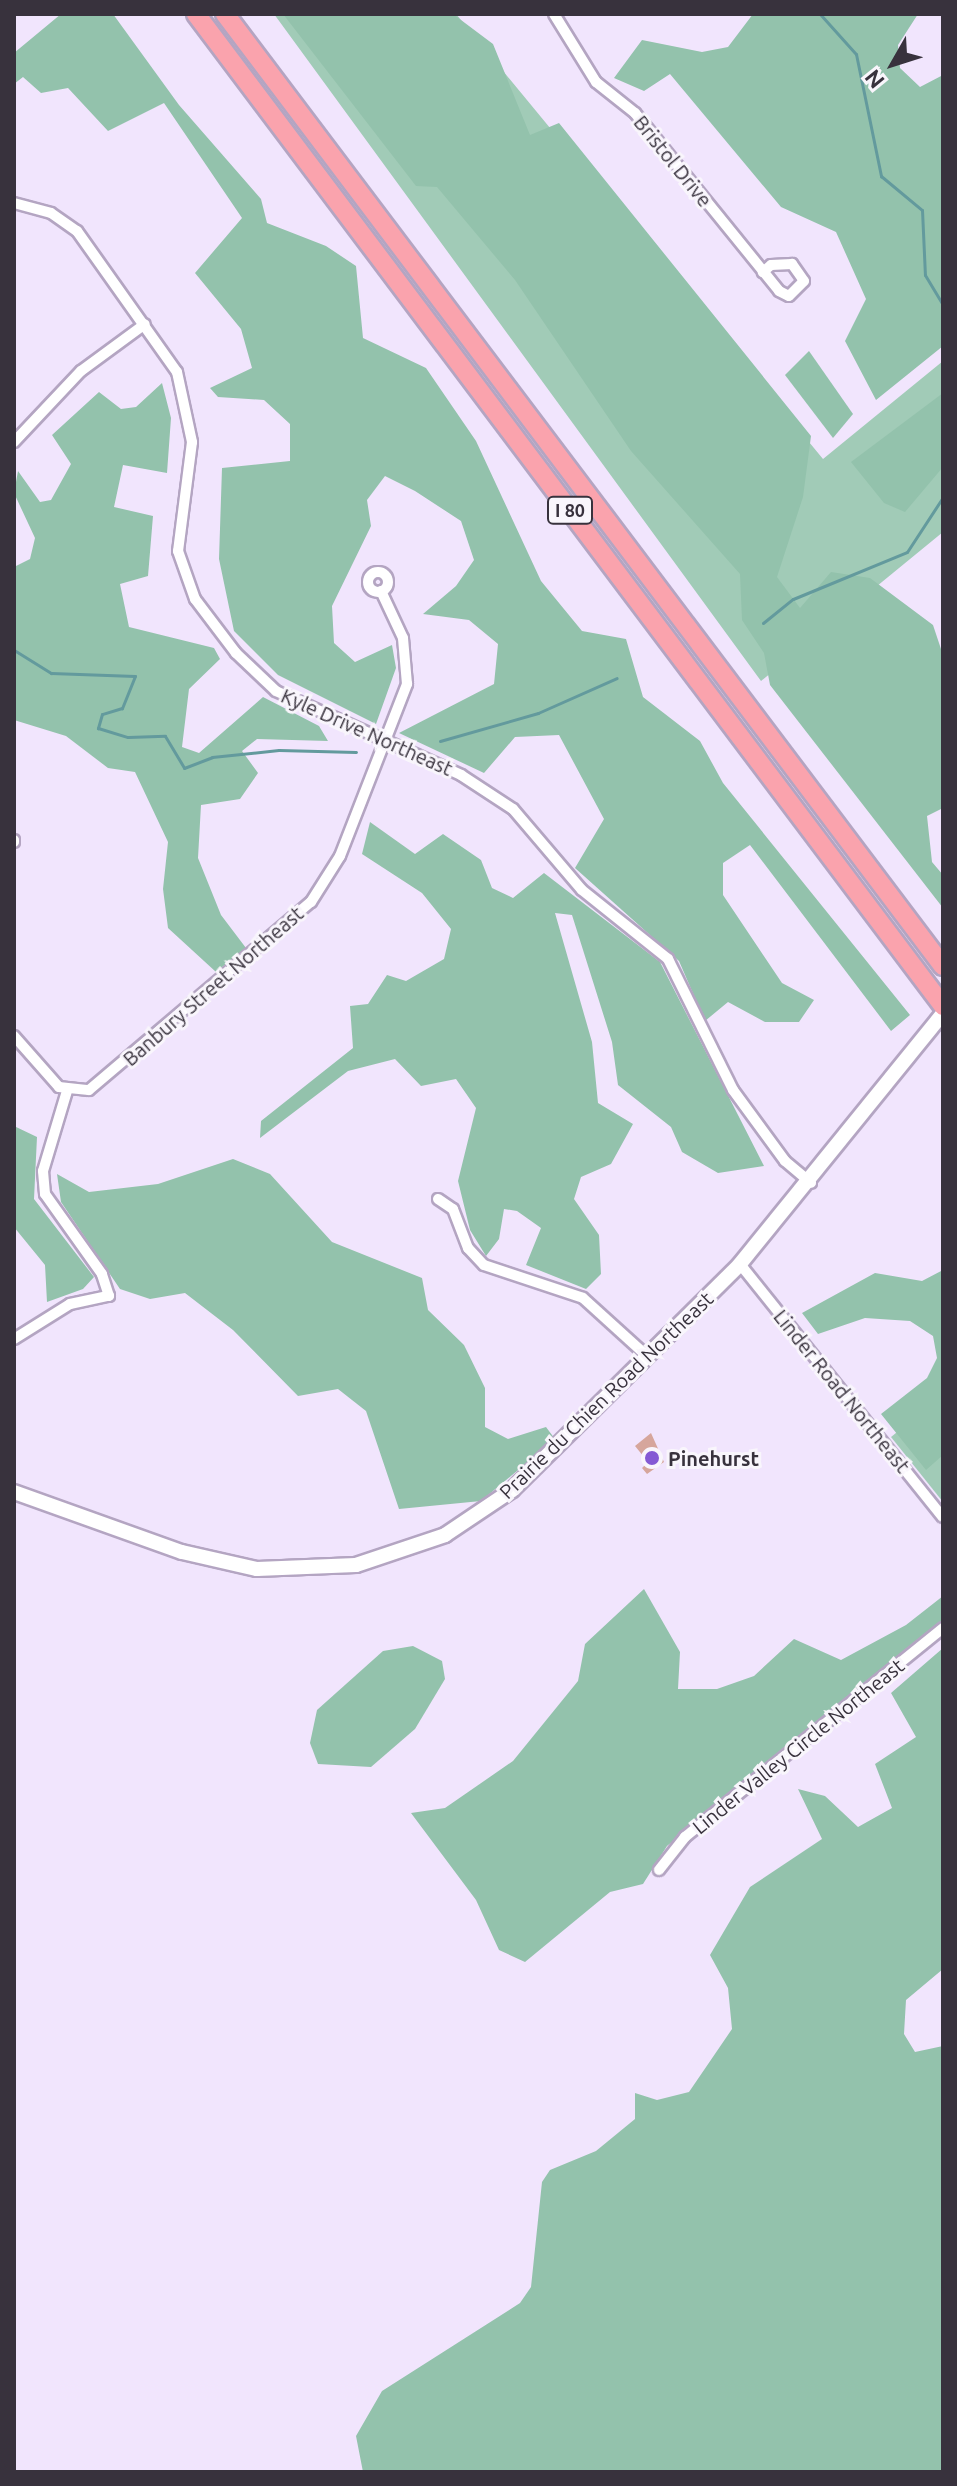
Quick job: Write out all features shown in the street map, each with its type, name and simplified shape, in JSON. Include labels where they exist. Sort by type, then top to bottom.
[{"type":"highway","name":"I 80","points":[[196,14],[943,1006]]},
{"type":"highway","name":"I 80","points":[[225,14],[943,966]]},
{"type":"street","name":"Bristol Drive","points":[[554,14],[596,82],[635,113],[763,272]]},
{"type":"street","name":"Kyle Drive Northeast","points":[[14,203],[51,213],[77,231],[177,372],[190,408],[192,442],[177,534],[195,599],[261,680],[499,797],[582,890],[668,959],[733,1090],[785,1161],[811,1183]]},
{"type":"street","points":[[14,442],[81,371],[145,324]]},
{"type":"street","name":"Banbury Street Northeast","points":[[67,1091],[96,1086],[311,902],[340,856],[386,740],[409,661],[381,591]]},
{"type":"street","name":"Prairie du Chien Road Northeast","points":[[14,1492],[231,1565],[296,1571],[356,1565],[422,1545],[500,1500],[740,1264],[811,1183],[943,1013]]},
{"type":"street","points":[[14,1036],[67,1091],[43,1183],[49,1204],[102,1274],[109,1296],[70,1304],[14,1339]]},
{"type":"street","points":[[438,1199],[453,1209],[468,1248],[484,1265],[583,1298],[648,1357]]},
{"type":"street","name":"Linder Road Northeast","points":[[740,1264],[943,1517]]},
{"type":"street","name":"Linder Valley Circle Northeast","points":[[659,1870],[685,1837],[943,1628]]},
{"type":"green space","points":[[61,14],[113,14],[179,105],[261,199],[267,223],[326,246],[356,266],[363,338],[426,368],[476,441],[541,581],[582,631],[626,639],[643,697],[700,741],[723,783],[910,1015],[891,1031],[750,845],[723,863],[723,895],[782,983],[814,1000],[799,1022],[765,1022],[728,1002],[705,1021],[679,961],[575,868],[604,819],[559,735],[515,737],[484,773],[399,733],[494,684],[498,644],[469,620],[423,614],[456,586],[474,560],[461,521],[415,491],[385,476],[367,500],[371,526],[332,606],[334,643],[355,662],[392,645],[396,668],[376,724],[278,675],[234,631],[219,559],[222,468],[290,461],[290,424],[264,400],[218,397],[210,388],[252,368],[241,329],[195,273],[242,218],[164,103],[108,131],[68,88],[41,93],[23,77],[14,84],[14,53]]},
{"type":"green space","points":[[274,14],[456,14],[823,459],[943,361],[943,532],[761,681]]},
{"type":"green space","points":[[283,14],[453,14],[493,44],[530,135],[559,123],[811,436],[803,497],[777,577],[800,608],[831,572],[870,578],[933,625],[943,655],[943,808],[927,816],[932,862],[943,875],[943,908],[770,685],[764,653],[742,620],[740,574],[631,451],[515,280],[437,187],[416,186]]},
{"type":"green space","points":[[753,14],[918,14],[898,45],[900,68],[920,87],[943,75],[943,346],[876,400],[845,341],[866,299],[836,232],[781,207],[670,74],[644,91],[614,78],[642,40],[702,52],[728,47]]},
{"type":"green space","points":[[809,351],[853,414],[833,438],[785,375]]},
{"type":"green space","points":[[162,383],[171,418],[167,473],[123,465],[114,507],[153,516],[148,576],[120,584],[129,627],[214,648],[220,659],[189,689],[182,747],[199,753],[263,697],[319,726],[328,741],[257,739],[242,751],[258,773],[240,799],[201,805],[198,858],[221,915],[246,948],[216,972],[168,928],[163,889],[168,842],[135,772],[108,768],[66,736],[14,720],[14,567],[30,559],[35,538],[14,493],[18,471],[40,502],[51,500],[71,464],[52,435],[99,392],[121,409],[136,407]]},
{"type":"green space","points":[[943,393],[943,467],[905,512],[884,503],[851,462]]},
{"type":"green space","points":[[370,822],[415,854],[443,834],[481,860],[492,888],[513,898],[544,873],[660,962],[764,1166],[718,1173],[682,1152],[671,1127],[618,1085],[612,1042],[572,915],[555,913],[592,1042],[598,1103],[633,1124],[611,1164],[581,1177],[574,1199],[599,1235],[601,1274],[586,1289],[526,1265],[541,1228],[517,1211],[504,1209],[499,1239],[486,1256],[470,1230],[458,1181],[476,1108],[456,1079],[421,1086],[395,1059],[348,1071],[260,1138],[261,1121],[353,1048],[350,1006],[368,1004],[387,975],[406,981],[444,959],[451,929],[422,893],[362,854]]},
{"type":"green space","points":[[14,1126],[37,1137],[34,1199],[94,1277],[83,1289],[47,1302],[45,1265],[14,1227]]},
{"type":"green space","points":[[233,1159],[270,1174],[332,1242],[422,1278],[428,1310],[464,1345],[485,1388],[485,1427],[508,1439],[546,1427],[555,1439],[481,1501],[399,1509],[366,1411],[338,1389],[298,1396],[233,1330],[185,1293],[150,1299],[120,1289],[61,1202],[57,1174],[89,1192],[158,1184]]},
{"type":"green space","points":[[943,1270],[943,1455],[926,1470],[881,1414],[927,1378],[937,1358],[933,1336],[910,1321],[865,1318],[818,1334],[802,1313],[875,1273],[922,1281]]},
{"type":"green space","points":[[943,1395],[943,1502],[891,1437]]},
{"type":"green space","points":[[644,1589],[680,1652],[678,1689],[717,1689],[754,1676],[794,1639],[841,1660],[906,1625],[943,1596],[943,1621],[667,1846],[643,1884],[610,1892],[525,1962],[499,1950],[476,1900],[411,1813],[445,1808],[513,1761],[578,1681],[585,1644]]},
{"type":"green space","points":[[413,1646],[442,1661],[445,1679],[415,1729],[371,1767],[318,1764],[310,1743],[317,1710],[383,1651]]},
{"type":"green space","points":[[943,1648],[943,1969],[906,2000],[904,2034],[915,2052],[943,2046],[943,2472],[363,2472],[356,2436],[382,2391],[520,2303],[531,2287],[542,2182],[550,2170],[596,2151],[635,2119],[635,2093],[657,2100],[689,2092],[732,2029],[728,1988],[710,1955],[750,1887],[822,1839],[798,1789],[825,1796],[858,1827],[892,1808],[875,1764],[916,1737],[891,1693]]},
{"type":"building","name":"Pinehurst","points":[[651,1433],[664,1462],[647,1474],[642,1468],[648,1462],[635,1446]]},
{"type":"waterway","points":[[820,14],[856,54],[881,176],[922,210],[925,275],[943,305]]},
{"type":"waterway","points":[[763,623],[793,599],[907,552],[943,497]]},
{"type":"waterway","points":[[14,650],[51,673],[135,676],[122,708],[102,714],[98,728],[128,737],[165,736],[184,768],[212,757],[279,750],[356,752]]},
{"type":"waterway","points":[[440,741],[538,713],[617,678]]},
{"type":"place","name":"Pinehurst","points":[[652,1458]]}]
